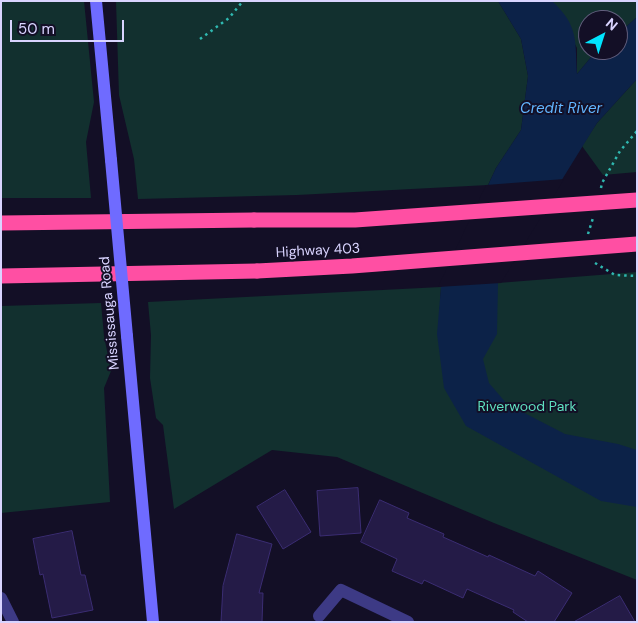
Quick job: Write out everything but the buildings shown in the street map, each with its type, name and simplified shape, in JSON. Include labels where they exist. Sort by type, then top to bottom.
[{"type":"highway","points":[[1,223],[355,220],[637,200]]},
{"type":"highway","name":"Highway 403","points":[[1,276],[257,271],[352,266],[637,244]]},
{"type":"main road","name":"Mississauga Road","points":[[96,1],[153,622]]},
{"type":"street","points":[[319,616],[341,590],[408,622]]},
{"type":"street","points":[[1,598],[14,622]]},
{"type":"path","points":[[200,39],[230,18],[244,1]]},
{"type":"path","points":[[600,192],[602,183],[620,151],[637,130]]},
{"type":"path","points":[[588,235],[593,218]]},
{"type":"path","points":[[593,261],[615,275],[637,276]]},
{"type":"green space","points":[[1,1],[84,1],[94,102],[86,142],[91,198],[1,198]]},
{"type":"green space","points":[[116,1],[498,1],[521,39],[528,76],[521,130],[496,168],[488,185],[297,195],[138,199],[134,159],[119,95]]},
{"type":"green space","points":[[552,1],[637,1],[637,17],[628,25],[628,10],[578,10],[578,60],[589,60],[577,74],[577,48]]},
{"type":"green space","points":[[637,79],[637,172],[603,175],[582,146],[597,123]]},
{"type":"green space","name":"Riverwood Park","points":[[637,272],[637,580],[494,523],[337,457],[272,450],[174,509],[163,425],[156,418],[150,378],[151,335],[148,302],[441,287],[438,341],[498,283]]},
{"type":"green space","points":[[101,303],[104,336],[111,371],[104,388],[110,502],[1,513],[1,306]]},
{"type":"water","name":"Credit River","points":[[498,1],[552,1],[567,18],[574,34],[577,74],[589,60],[628,60],[628,25],[637,17],[637,79],[597,123],[498,283],[497,334],[483,359],[489,383],[507,404],[565,434],[618,444],[637,450],[637,507],[601,501],[466,426],[444,388],[437,334],[441,287],[496,168],[521,130],[528,76],[521,39]]},
{"type":"pier","points":[[564,179],[501,283],[438,287],[486,185]]}]
